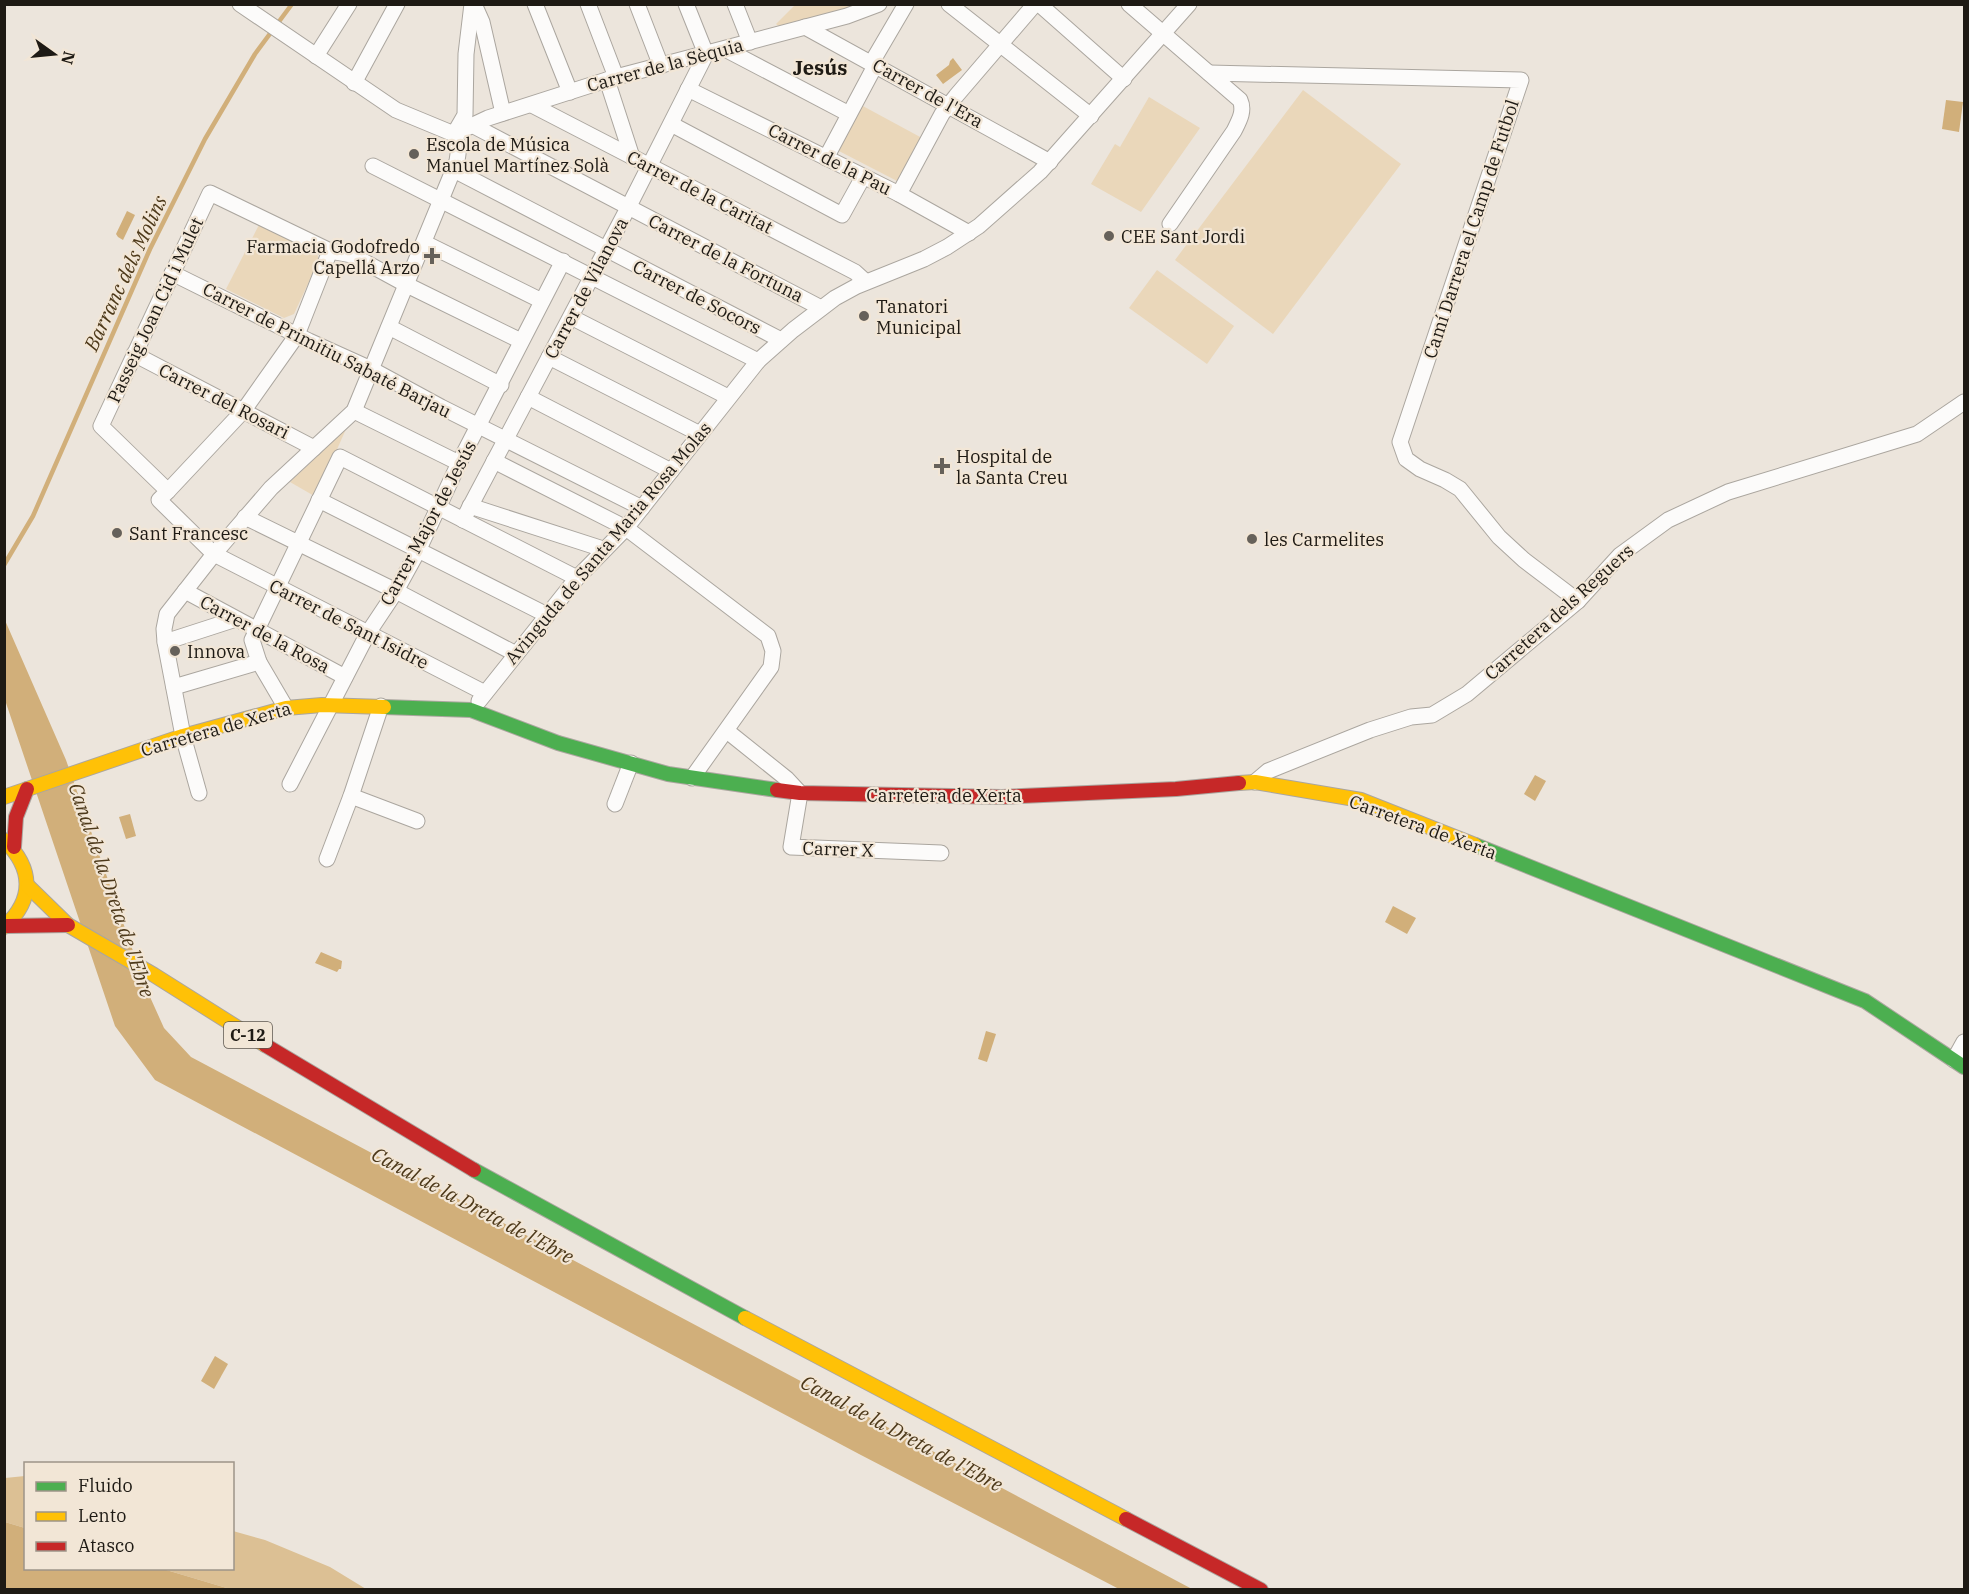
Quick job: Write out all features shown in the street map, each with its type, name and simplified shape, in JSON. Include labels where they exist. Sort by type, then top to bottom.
[{"type":"main road","name":"Carretera de Xerta","points":[[5,796],[183,736],[286,708],[330,705],[471,710],[558,743],[631,763],[692,778],[800,793],[1002,797],[1176,789],[1255,782],[1361,800],[1865,1001],[1959,1064]]},
{"type":"main road","points":[[9,844],[16,813],[32,787]]},
{"type":"main road","points":[[5,796],[16,813]]},
{"type":"main road","name":"C-12","points":[[9,844],[24,865],[28,886],[71,926],[261,1043],[508,1190],[1261,1590]]},
{"type":"main road","points":[[6,926],[18,915],[25,901],[28,886]]},
{"type":"main road","points":[[6,926],[71,926]]},
{"type":"street","points":[[240,4],[396,110],[454,134]]},
{"type":"street","points":[[316,56],[350,4]]},
{"type":"street","points":[[354,83],[397,4]]},
{"type":"street","points":[[473,4],[482,22],[503,113]]},
{"type":"street","points":[[199,793],[183,736],[165,642],[164,629],[167,614],[214,554],[271,488],[354,411],[425,243],[459,153],[454,134],[465,115],[465,54],[473,4]]},
{"type":"street","points":[[535,4],[570,92]]},
{"type":"street","points":[[588,4],[612,78],[632,156]]},
{"type":"street","points":[[637,4],[661,66]]},
{"type":"street","points":[[686,4],[706,54]]},
{"type":"street","points":[[735,4],[750,42]]},
{"type":"street","name":"Carrer de la Sèquia","points":[[454,134],[503,113],[612,78],[805,27],[879,4]]},
{"type":"street","points":[[826,158],[906,4]]},
{"type":"street","points":[[949,4],[1091,116]]},
{"type":"street","points":[[899,195],[942,114],[1037,4],[1124,79]]},
{"type":"street","points":[[1129,4],[1162,35],[1240,100],[1242,106],[1241,116],[1234,131],[1170,224]]},
{"type":"street","name":"Avinguda de Santa Maria Rosa Molas","points":[[471,710],[577,578],[626,528],[758,361],[821,308],[861,284],[924,259],[969,233],[1018,193],[1050,162],[1189,4]]},
{"type":"street","name":"Carrer de l'Era","points":[[805,27],[1050,162]]},
{"type":"street","points":[[725,49],[849,114]]},
{"type":"street","name":"Carrer de Vilanova","points":[[467,513],[650,166],[706,54]]},
{"type":"street","name":"Camí Darrera el Camp de Futbol","points":[[1209,73],[1521,80],[1400,442],[1406,459],[1420,469],[1460,489],[1499,537],[1524,560],[1578,601]]},
{"type":"street","name":"Carrer de la Pau","points":[[688,89],[899,195],[969,233]]},
{"type":"street","name":"Carrer de la Caritat","points":[[532,105],[855,273],[861,284]]},
{"type":"street","points":[[670,124],[842,215],[863,177]]},
{"type":"street","name":"Carrer de la Fortuna","points":[[472,125],[821,308]]},
{"type":"street","points":[[373,166],[758,361]]},
{"type":"street","name":"Carrer de Socors","points":[[454,170],[781,340]]},
{"type":"street","name":"Passeig Joan Cid i Mulet","points":[[168,491],[101,426],[210,193],[330,251]]},
{"type":"street","points":[[425,243],[542,301]]},
{"type":"street","points":[[168,491],[244,410],[297,335],[330,251],[352,255],[521,341]]},
{"type":"street","name":"Carrer Major de Jesús","points":[[290,784],[368,633],[396,591],[418,551],[459,463],[563,261]]},
{"type":"street","name":"Carrer de Primitiu Sabaté Barjau","points":[[172,273],[370,369],[642,508]]},
{"type":"street","points":[[571,317],[728,398]]},
{"type":"street","points":[[389,327],[501,385]]},
{"type":"street","name":"Carrer del Rosari","points":[[134,354],[314,448]]},
{"type":"street","points":[[549,357],[700,434]]},
{"type":"street","points":[[528,397],[671,471]]},
{"type":"street","name":"Carretera dels Reguers","points":[[1255,782],[1268,771],[1370,730],[1411,717],[1432,715],[1467,694],[1578,601],[1620,555],[1668,520],[1728,492],[1917,434],[1965,402]]},
{"type":"street","points":[[354,411],[459,463]]},
{"type":"street","points":[[286,708],[259,662],[252,640],[340,457],[438,508],[467,513],[603,549]]},
{"type":"street","points":[[494,461],[626,528],[768,636],[773,651],[771,667],[692,778]]},
{"type":"street","name":"Carrer de Sant Isidre","points":[[168,491],[159,500],[214,554],[485,693]]},
{"type":"street","points":[[319,500],[547,615]]},
{"type":"street","points":[[467,513],[577,578]]},
{"type":"street","points":[[246,517],[396,591],[516,654]]},
{"type":"street","name":"Carrer de la Rosa","points":[[185,591],[345,677]]},
{"type":"street","points":[[165,642],[236,620]]},
{"type":"street","points":[[174,687],[259,662]]},
{"type":"street","points":[[327,859],[381,706]]},
{"type":"street","points":[[727,731],[787,779],[800,793]]},
{"type":"street","points":[[615,804],[631,763]]},
{"type":"street","name":"Carrer X","points":[[800,793],[790,847],[941,853]]},
{"type":"street","points":[[351,796],[417,821]]},
{"type":"street","points":[[1959,1064],[1965,1042]]},
{"type":"shaded area","points":[[795,5],[869,5],[781,28],[776,24]]},
{"type":"shaded area","points":[[953,58],[962,70],[943,84],[936,75],[949,65]]},
{"type":"shaded area","points":[[1303,90],[1401,164],[1273,334],[1175,260]]},
{"type":"shaded area","points":[[1149,97],[1200,128],[1141,212],[1091,184],[1115,144],[1120,147]]},
{"type":"shaded area","points":[[1946,100],[1963,102],[1959,132],[1942,129]]},
{"type":"shaded area","points":[[861,105],[922,138],[899,182],[837,150]]},
{"type":"shaded area","points":[[127,211],[135,215],[123,240],[116,234]]},
{"type":"shaded area","points":[[261,221],[315,247],[319,260],[294,314],[284,318],[226,289]]},
{"type":"shaded area","points":[[1157,270],[1234,326],[1207,364],[1129,308]]},
{"type":"shaded area","points":[[346,429],[316,497],[290,482]]},
{"type":"shaded area","points":[[4,618],[66,760],[146,988],[164,1028],[191,1057],[1192,1589],[1119,1589],[859,1454],[155,1080],[115,1026],[5,700]]},
{"type":"shaded area","points":[[1535,775],[1546,781],[1535,801],[1524,794]]},
{"type":"shaded area","points":[[130,814],[136,836],[126,839],[119,817]]},
{"type":"shaded area","points":[[1393,906],[1416,918],[1407,934],[1385,922]]},
{"type":"shaded area","points":[[321,952],[342,961],[341,969],[337,972],[315,963]]},
{"type":"shaded area","points":[[986,1031],[996,1034],[987,1062],[978,1059]]},
{"type":"shaded area","points":[[215,1356],[228,1364],[214,1389],[201,1381]]},
{"type":"shaded area","points":[[24,1476],[24,1528],[5,1522],[5,1478]]},
{"type":"shaded area","points":[[5,1522],[24,1528],[24,1570],[166,1570],[230,1589],[5,1589]]},
{"type":"shaded area","points":[[234,1531],[265,1540],[330,1567],[366,1589],[230,1589],[166,1570],[234,1570]]},
{"type":"waterway","name":"Barranc dels Molins","points":[[4,565],[33,516],[150,249],[205,139],[255,54],[292,4]]},
{"type":"traffic: fast","points":[[384,707],[471,710],[558,743],[668,774],[777,790]]},
{"type":"traffic: fast","points":[[1475,845],[1865,1001],[1964,1067]]},
{"type":"traffic: fast","points":[[474,1170],[745,1318]]},
{"type":"traffic: slow","points":[[4,797],[183,736],[286,708],[322,705],[384,707]]},
{"type":"traffic: slow","points":[[1239,783],[1255,782],[1361,800],[1475,845]]},
{"type":"traffic: slow","points":[[4,840],[21,861],[26,884],[21,906],[4,927]]},
{"type":"traffic: slow","points":[[28,886],[68,925],[154,975],[265,1045]]},
{"type":"traffic: slow","points":[[745,1318],[1126,1519]]},
{"type":"traffic: jam","points":[[777,790],[800,793],[1002,797],[1176,789],[1239,783]]},
{"type":"traffic: jam","points":[[14,847],[16,817],[27,789]]},
{"type":"traffic: jam","points":[[7,926],[68,925]]},
{"type":"traffic: jam","points":[[265,1045],[474,1170]]},
{"type":"traffic: jam","points":[[1126,1519],[1261,1590]]},
{"type":"place","name":"Escola de Música Manuel Martínez Solà","points":[[414,154]]},
{"type":"place","name":"CEE Sant Jordi","points":[[1109,236]]},
{"type":"place","name":"Farmacia Godofredo Capellá Arzo","points":[[432,256]]},
{"type":"place","name":"Tanatori Municipal","points":[[864,316]]},
{"type":"place","name":"Hospital de la Santa Creu","points":[[942,466]]},
{"type":"place","name":"Sant Francesc","points":[[117,533]]},
{"type":"place","name":"les Carmelites","points":[[1252,539]]},
{"type":"place","name":"Innova","points":[[175,651]]},
{"type":"district","name":"Jesús","points":[[820,67]]},
{"type":"water label","name":"Canal de la Dreta de l'Ebre","points":[[112,890]]},
{"type":"water label","name":"Canal de la Dreta de l'Ebre","points":[[473,1205]]},
{"type":"water label","name":"Canal de la Dreta de l'Ebre","points":[[902,1433]]}]
